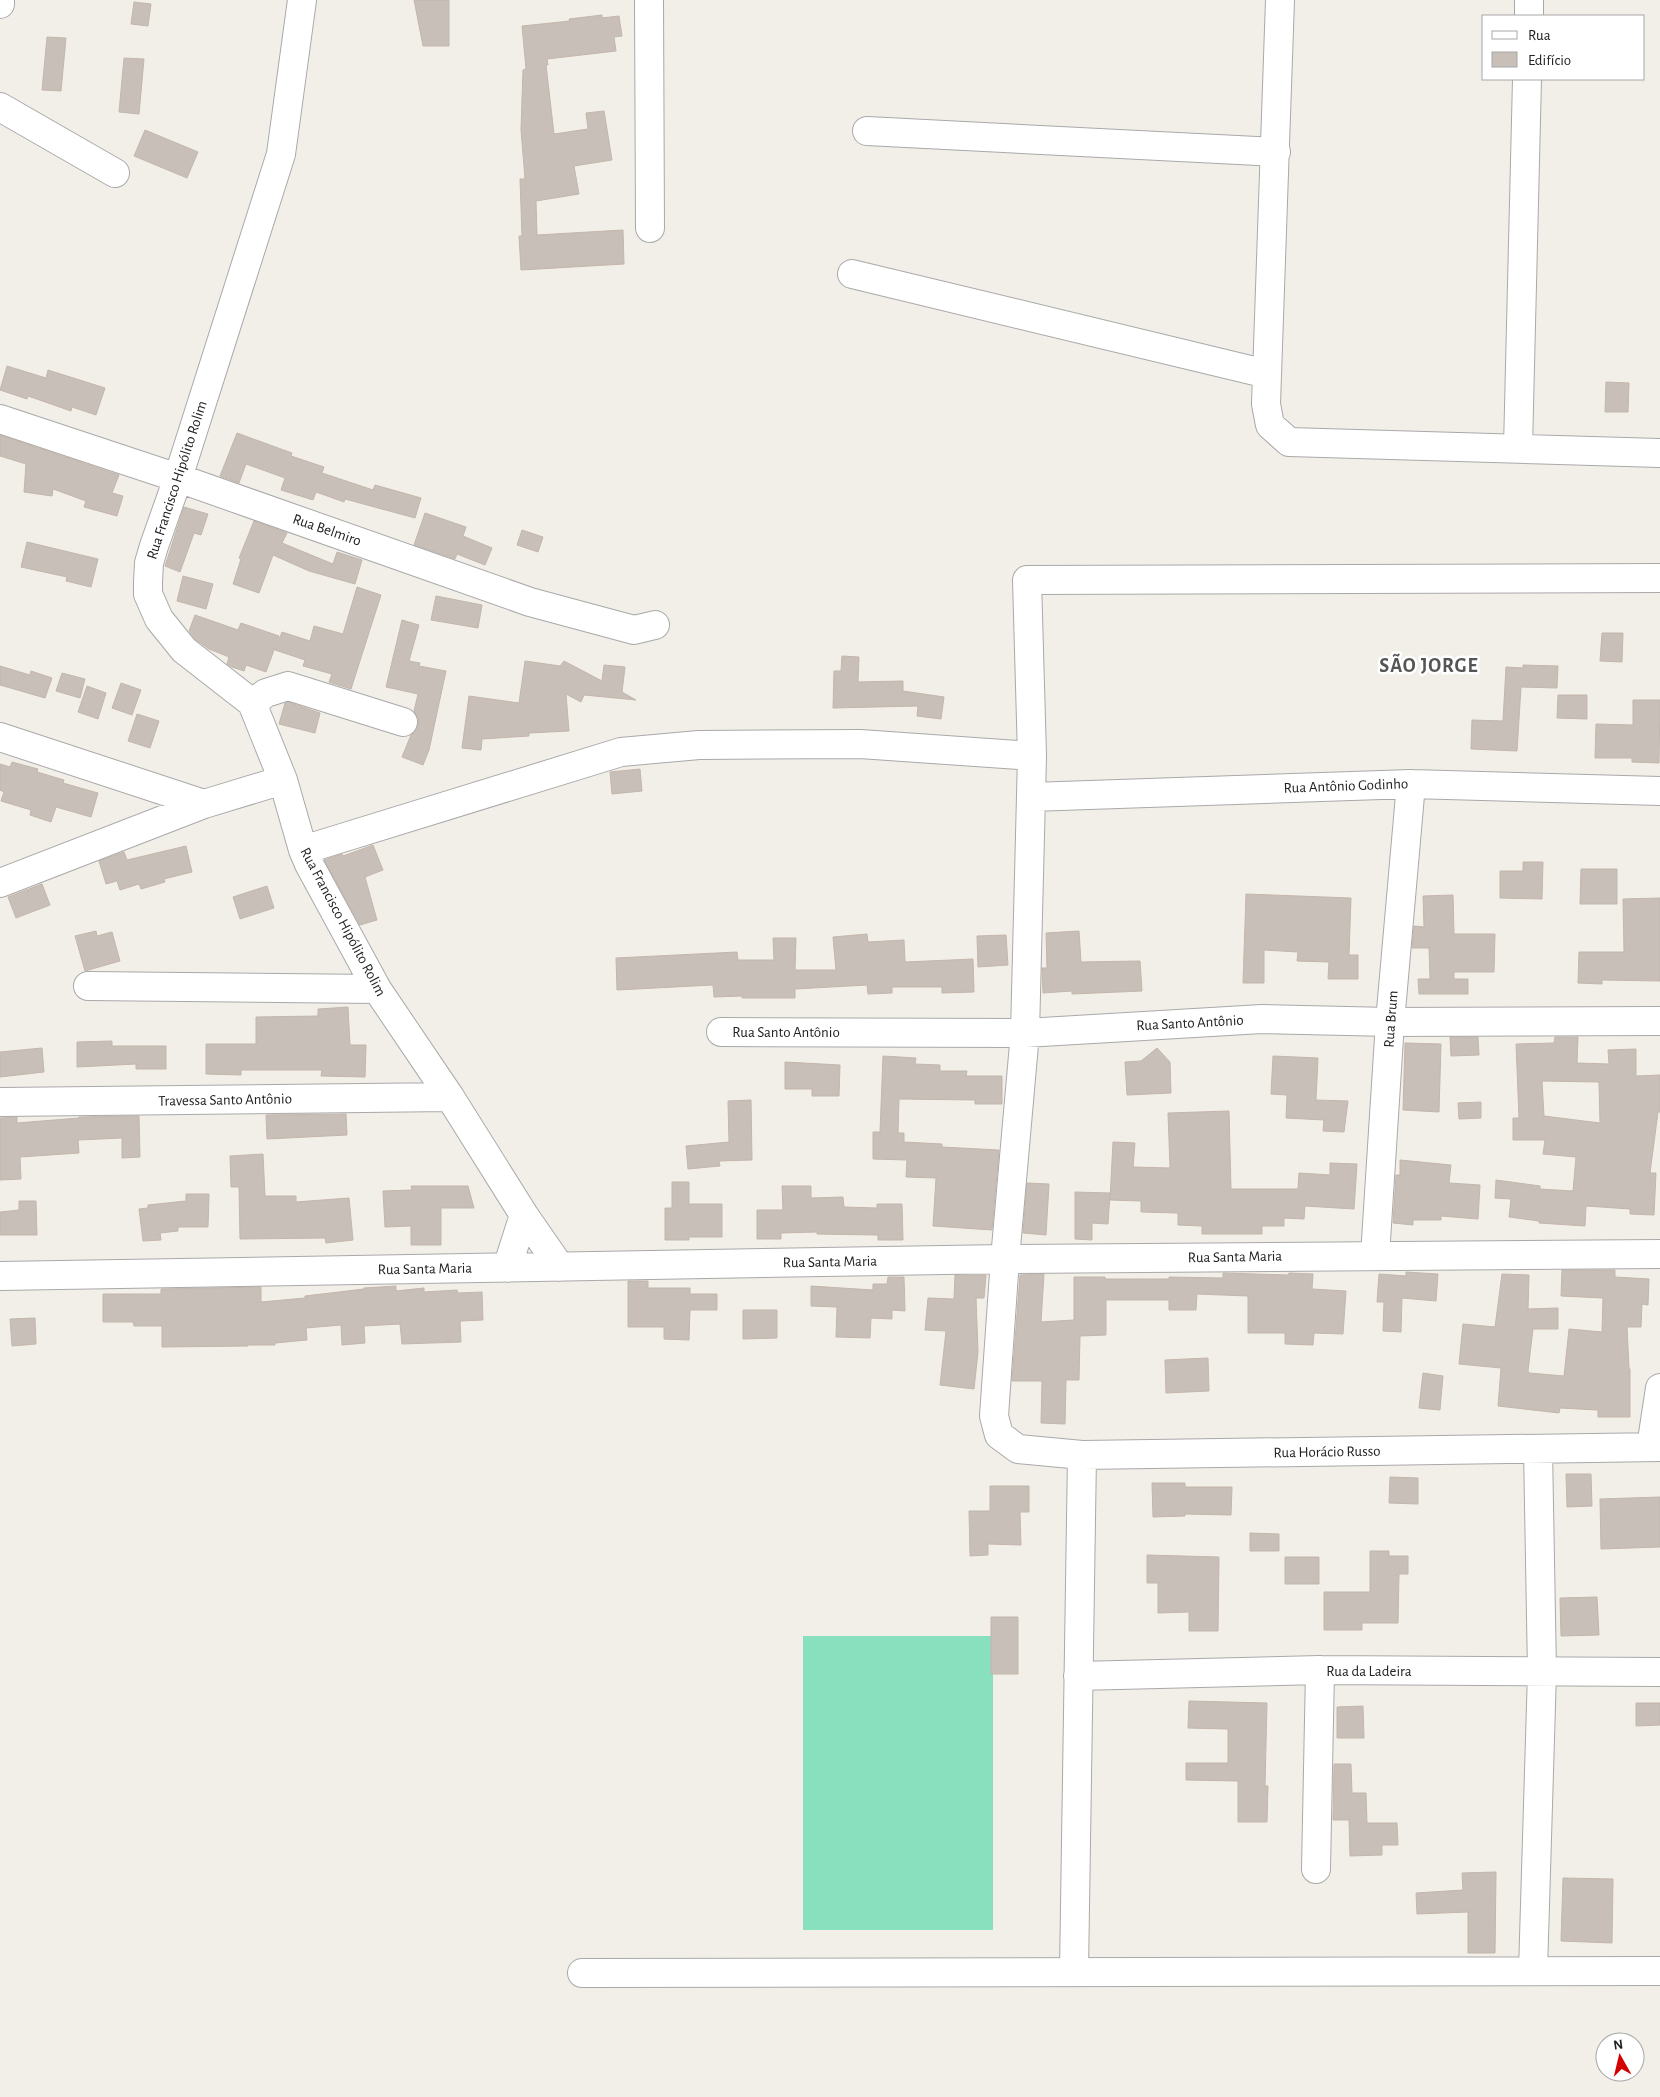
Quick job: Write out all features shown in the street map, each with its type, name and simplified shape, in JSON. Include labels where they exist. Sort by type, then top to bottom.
[{"type":"street","name":"Rua Francisco Hipólito Rolim","points":[[302,0],[281,154],[149,563],[148,594],[159,619],[184,650],[252,703],[284,780],[303,850],[377,989],[450,1097],[524,1215],[560,1267]]},
{"type":"street","points":[[649,0],[650,228]]},
{"type":"street","points":[[1280,0],[1266,404],[1270,425],[1289,442],[1660,453]]},
{"type":"street","points":[[1529,0],[1529,15]]},
{"type":"street","points":[[1518,448],[1527,80]]},
{"type":"street","points":[[0,107],[115,173]]},
{"type":"street","points":[[867,131],[1276,152]]},
{"type":"street","points":[[852,274],[1267,374]]},
{"type":"street","name":"Rua Belmiro","points":[[0,419],[178,478],[530,602],[634,630],[655,625]]},
{"type":"street","points":[[1005,1259],[1025,1033],[1032,756],[1027,580],[1660,578]]},
{"type":"street","points":[[252,703],[266,693],[288,686],[403,722]]},
{"type":"street","points":[[0,737],[204,804]]},
{"type":"street","points":[[303,850],[621,752],[700,745],[860,744],[1032,756]]},
{"type":"street","points":[[0,883],[204,804],[284,780]]},
{"type":"street","name":"Rua Antônio Godinho","points":[[1031,797],[1411,784],[1660,791]]},
{"type":"street","name":"Rua Brum","points":[[1375,1256],[1390,1022],[1411,784]]},
{"type":"street","points":[[88,986],[377,989]]},
{"type":"street","name":"Rua Santo Antônio","points":[[721,1032],[1025,1033],[1262,1019],[1390,1022],[1660,1021]]},
{"type":"street","name":"Travessa Santo Antônio","points":[[0,1102],[450,1097]]},
{"type":"street","points":[[507,1268],[524,1215]]},
{"type":"street","name":"Rua Santa Maria","points":[[0,1276],[1005,1259],[1660,1254]]},
{"type":"street","name":"Rua Horácio Russo","points":[[1005,1259],[994,1416],[998,1435],[1018,1449],[1082,1455],[1656,1447]]},
{"type":"street","points":[[1656,1447],[1660,1388]]},
{"type":"street","points":[[1533,1971],[1542,1672],[1538,1449]]},
{"type":"street","points":[[1074,1971],[1082,1455]]},
{"type":"street","points":[[1316,1870],[1320,1670]]},
{"type":"street","name":"Rua da Ladeira","points":[[1078,1676],[1320,1670],[1660,1672]]},
{"type":"street","points":[[582,1973],[1660,1971]]},
{"type":"green space","points":[[803,1636],[993,1636],[993,1930],[803,1930]]},
{"type":"building","points":[[414,0],[449,0],[449,46],[423,46]]},
{"type":"building","points":[[134,2],[151,4],[148,26],[131,24]]},
{"type":"building","points":[[602,15],[602,18],[619,16],[622,36],[614,37],[616,51],[547,59],[548,65],[546,65],[554,134],[588,129],[586,113],[604,111],[612,160],[574,166],[579,194],[536,201],[537,235],[623,230],[624,264],[521,270],[519,236],[522,236],[520,179],[525,179],[521,130],[523,70],[526,69],[522,26],[570,21],[569,19]]},
{"type":"building","points":[[47,37],[66,38],[61,91],[42,90]]},
{"type":"building","points":[[124,58],[144,59],[139,114],[119,112]]},
{"type":"building","points":[[145,130],[198,152],[187,178],[134,156]]},
{"type":"building","points":[[7,366],[46,378],[48,370],[105,388],[96,415],[72,407],[71,411],[28,396],[27,399],[0,390]]},
{"type":"building","points":[[1606,382],[1629,383],[1628,412],[1605,412]]},
{"type":"building","points":[[237,433],[292,453],[291,456],[324,467],[322,473],[373,490],[375,485],[421,498],[415,518],[345,499],[344,502],[316,492],[313,500],[281,490],[285,478],[246,464],[239,483],[220,476]]},
{"type":"building","points":[[0,435],[119,475],[112,493],[123,496],[117,516],[84,507],[86,501],[53,489],[52,496],[24,492],[26,464],[0,456]]},
{"type":"building","points":[[184,507],[208,514],[201,535],[194,533],[180,572],[165,566]]},
{"type":"building","points":[[425,513],[466,527],[463,536],[492,548],[485,565],[457,554],[455,559],[414,545]]},
{"type":"building","points":[[254,521],[287,533],[282,543],[333,564],[337,552],[362,560],[355,584],[309,571],[273,555],[259,593],[233,584],[241,559],[239,558]]},
{"type":"building","points":[[522,530],[543,537],[538,552],[517,545]]},
{"type":"building","points":[[27,542],[98,559],[91,587],[66,581],[67,577],[21,567]]},
{"type":"building","points":[[183,576],[213,584],[206,609],[177,601]]},
{"type":"building","points":[[357,587],[381,595],[351,689],[329,682],[332,674],[303,666],[305,660],[275,650],[282,632],[310,641],[314,626],[343,634]]},
{"type":"building","points":[[436,596],[482,605],[478,628],[431,620]]},
{"type":"building","points":[[195,615],[238,630],[241,623],[279,636],[266,672],[246,665],[244,671],[232,667],[227,664],[229,657],[209,649],[195,639],[189,631]]},
{"type":"building","points":[[402,620],[419,625],[409,661],[420,663],[419,666],[446,671],[429,750],[423,765],[402,757],[411,735],[418,726],[418,718],[414,711],[418,694],[386,687]]},
{"type":"building","points":[[1602,633],[1623,633],[1622,662],[1600,661]]},
{"type":"building","points":[[842,656],[859,657],[858,682],[903,681],[903,691],[944,697],[941,719],[917,716],[918,706],[833,708],[834,671],[841,671]]},
{"type":"building","points":[[525,661],[560,666],[564,661],[602,681],[604,665],[625,667],[622,692],[636,700],[584,695],[581,702],[566,694],[569,731],[529,733],[529,736],[482,739],[481,750],[462,748],[469,696],[519,703]]},
{"type":"building","points":[[1523,665],[1558,666],[1557,688],[1521,687],[1517,751],[1471,749],[1472,720],[1503,721],[1506,667],[1523,668]]},
{"type":"building","points":[[0,666],[30,675],[31,671],[52,678],[45,698],[0,685]]},
{"type":"building","points":[[62,673],[85,679],[80,698],[56,691]]},
{"type":"building","points":[[121,683],[141,690],[132,715],[112,708]]},
{"type":"building","points":[[87,686],[106,693],[98,719],[78,712]]},
{"type":"building","points":[[1558,695],[1587,695],[1587,719],[1557,718]]},
{"type":"building","points":[[1633,700],[1660,700],[1659,763],[1632,762],[1632,758],[1595,758],[1596,724],[1633,725]]},
{"type":"building","points":[[288,702],[320,713],[315,733],[279,724],[285,703]]},
{"type":"building","points":[[137,714],[159,721],[150,748],[128,741]]},
{"type":"building","points":[[12,762],[38,769],[37,772],[64,780],[63,783],[98,793],[91,817],[56,807],[51,822],[30,815],[31,810],[1,801],[4,792],[0,790],[0,764],[10,767]]},
{"type":"building","points":[[640,769],[642,791],[612,794],[610,772]]},
{"type":"building","points":[[373,845],[383,870],[365,877],[377,920],[360,925],[324,860],[342,854],[343,856]]},
{"type":"building","points":[[186,846],[192,872],[164,879],[165,882],[141,889],[139,884],[120,890],[117,881],[106,884],[99,861],[124,852],[127,860]]},
{"type":"building","points":[[1523,862],[1543,862],[1542,899],[1500,898],[1500,871],[1523,871]]},
{"type":"building","points":[[1581,869],[1617,869],[1617,904],[1580,904]]},
{"type":"building","points":[[42,884],[50,905],[16,918],[8,897]]},
{"type":"building","points":[[267,886],[274,908],[240,919],[233,897]]},
{"type":"building","points":[[1246,894],[1351,898],[1349,955],[1358,955],[1358,979],[1328,979],[1329,962],[1297,961],[1298,952],[1264,950],[1264,983],[1243,983]]},
{"type":"building","points":[[1453,895],[1454,934],[1495,934],[1494,972],[1454,972],[1454,979],[1468,979],[1468,994],[1419,994],[1418,979],[1430,979],[1429,948],[1412,948],[1414,926],[1424,927],[1423,896]]},
{"type":"building","points":[[1660,898],[1660,981],[1602,980],[1602,984],[1578,983],[1579,952],[1624,952],[1623,899]]},
{"type":"building","points":[[96,931],[97,936],[112,932],[120,961],[85,971],[75,936]]},
{"type":"building","points":[[1079,931],[1081,962],[1140,961],[1142,991],[1072,994],[1072,991],[1043,993],[1042,968],[1047,968],[1046,933]]},
{"type":"building","points":[[867,934],[868,942],[904,940],[905,962],[973,959],[974,992],[942,993],[942,987],[892,987],[892,993],[868,994],[867,985],[795,989],[795,998],[742,998],[742,996],[714,997],[713,985],[617,990],[616,958],[737,952],[738,960],[774,960],[773,938],[796,938],[795,970],[836,970],[833,937]]},
{"type":"building","points":[[1006,935],[1008,965],[978,967],[977,936]]},
{"type":"building","points":[[348,1007],[350,1045],[366,1045],[365,1077],[321,1076],[322,1070],[241,1070],[241,1075],[206,1074],[206,1044],[256,1044],[256,1017],[318,1016],[318,1009]]},
{"type":"building","points":[[1450,1037],[1478,1037],[1479,1055],[1451,1056]]},
{"type":"building","points":[[1555,1037],[1578,1037],[1577,1063],[1609,1064],[1608,1050],[1636,1049],[1636,1076],[1660,1075],[1660,1112],[1658,1112],[1650,1173],[1656,1173],[1654,1215],[1630,1214],[1630,1209],[1586,1206],[1585,1226],[1539,1223],[1539,1221],[1509,1217],[1511,1199],[1495,1198],[1496,1180],[1540,1186],[1540,1189],[1573,1191],[1576,1157],[1543,1154],[1545,1140],[1513,1140],[1513,1118],[1519,1118],[1516,1044],[1554,1043]],"holes":[[[1542,1081],[1599,1082],[1600,1123],[1544,1116]]]},
{"type":"building","points":[[112,1041],[112,1046],[166,1046],[166,1069],[136,1069],[136,1064],[77,1067],[77,1042]]},
{"type":"building","points":[[1405,1043],[1441,1044],[1439,1112],[1403,1110]]},
{"type":"building","points":[[42,1048],[44,1072],[0,1077],[0,1052]]},
{"type":"building","points":[[1157,1048],[1170,1062],[1171,1093],[1127,1095],[1125,1062],[1141,1061]]},
{"type":"building","points":[[883,1056],[916,1058],[915,1064],[940,1065],[940,1071],[967,1071],[966,1076],[1002,1076],[1002,1104],[975,1104],[975,1100],[899,1099],[898,1133],[904,1133],[904,1142],[942,1144],[942,1147],[999,1150],[992,1230],[933,1226],[936,1178],[906,1177],[907,1160],[873,1159],[873,1132],[880,1132]]},
{"type":"building","points":[[1273,1056],[1318,1058],[1316,1100],[1348,1101],[1344,1132],[1323,1131],[1324,1120],[1286,1118],[1287,1095],[1271,1094]]},
{"type":"building","points":[[785,1062],[840,1065],[839,1096],[812,1096],[812,1089],[785,1089]]},
{"type":"building","points":[[751,1100],[752,1160],[719,1161],[720,1166],[688,1169],[686,1146],[729,1142],[728,1101]]},
{"type":"building","points":[[1481,1102],[1481,1118],[1459,1119],[1458,1103]]},
{"type":"building","points":[[1229,1111],[1231,1189],[1298,1189],[1299,1173],[1330,1175],[1330,1163],[1357,1164],[1354,1209],[1305,1206],[1304,1219],[1284,1218],[1284,1226],[1262,1226],[1262,1234],[1202,1234],[1202,1226],[1178,1225],[1178,1213],[1141,1212],[1141,1201],[1110,1200],[1113,1142],[1135,1143],[1133,1167],[1170,1168],[1168,1113]]},
{"type":"building","points":[[346,1114],[347,1135],[267,1139],[266,1115]]},
{"type":"building","points":[[139,1116],[140,1157],[122,1158],[122,1138],[78,1140],[79,1153],[20,1157],[21,1179],[0,1180],[0,1118],[17,1117],[17,1123],[79,1117]]},
{"type":"building","points":[[263,1154],[265,1196],[296,1196],[296,1202],[349,1198],[353,1240],[326,1243],[325,1238],[240,1239],[239,1187],[231,1187],[230,1156]]},
{"type":"building","points":[[1400,1160],[1451,1165],[1449,1183],[1480,1185],[1478,1219],[1441,1216],[1441,1220],[1413,1220],[1413,1225],[1393,1223],[1396,1175],[1400,1175]]},
{"type":"building","points":[[672,1182],[689,1182],[689,1204],[722,1204],[722,1237],[689,1237],[689,1240],[665,1240],[665,1208],[672,1208]]},
{"type":"building","points":[[1027,1183],[1049,1184],[1046,1235],[1023,1233]]},
{"type":"building","points":[[411,1186],[468,1186],[474,1208],[441,1208],[441,1245],[411,1245],[411,1226],[385,1227],[383,1191],[412,1190]]},
{"type":"building","points":[[782,1186],[811,1186],[811,1198],[843,1197],[844,1207],[877,1208],[877,1204],[902,1204],[903,1240],[878,1240],[878,1235],[817,1234],[817,1232],[781,1233],[781,1239],[757,1239],[757,1210],[783,1210]]},
{"type":"building","points":[[1075,1192],[1110,1193],[1108,1224],[1092,1223],[1092,1240],[1075,1239]]},
{"type":"building","points":[[186,1194],[209,1194],[208,1227],[178,1227],[178,1231],[160,1233],[161,1240],[143,1241],[139,1209],[148,1208],[148,1205],[186,1201]]},
{"type":"building","points":[[19,1201],[36,1201],[37,1235],[0,1235],[0,1212],[19,1210]]},
{"type":"building","points":[[1562,1270],[1615,1270],[1615,1277],[1649,1279],[1648,1305],[1642,1304],[1641,1327],[1627,1327],[1630,1369],[1630,1417],[1598,1417],[1598,1410],[1560,1408],[1559,1413],[1498,1406],[1501,1368],[1459,1364],[1463,1324],[1495,1327],[1502,1274],[1529,1275],[1528,1309],[1558,1308],[1558,1329],[1533,1329],[1528,1371],[1529,1373],[1564,1376],[1569,1329],[1602,1332],[1603,1298],[1561,1296]]},
{"type":"building","points":[[1406,1272],[1438,1274],[1436,1301],[1402,1298],[1401,1332],[1383,1331],[1384,1302],[1377,1302],[1379,1274],[1406,1276]]},
{"type":"building","points":[[1223,1273],[1313,1274],[1312,1289],[1346,1291],[1343,1334],[1314,1333],[1313,1345],[1285,1344],[1285,1333],[1248,1333],[1248,1296],[1197,1294],[1196,1310],[1169,1310],[1169,1300],[1106,1300],[1106,1335],[1080,1336],[1079,1380],[1066,1380],[1065,1424],[1041,1423],[1042,1381],[1012,1381],[1020,1275],[1044,1274],[1041,1322],[1074,1320],[1074,1277],[1105,1277],[1105,1279],[1223,1278]]},
{"type":"building","points":[[955,1275],[986,1275],[984,1298],[976,1298],[978,1352],[974,1389],[940,1385],[946,1331],[925,1330],[928,1298],[954,1299]]},
{"type":"building","points":[[888,1277],[904,1277],[905,1311],[892,1310],[892,1319],[871,1318],[870,1338],[836,1337],[837,1307],[811,1306],[811,1286],[873,1290],[873,1284],[887,1284]]},
{"type":"building","points":[[628,1281],[648,1281],[648,1288],[690,1288],[690,1294],[717,1294],[717,1310],[690,1310],[689,1340],[664,1339],[664,1327],[628,1327]]},
{"type":"building","points":[[396,1286],[396,1291],[424,1288],[424,1292],[457,1290],[458,1293],[482,1292],[483,1320],[460,1321],[461,1342],[402,1344],[400,1324],[364,1326],[365,1343],[342,1345],[341,1325],[306,1328],[307,1340],[275,1343],[275,1345],[162,1347],[162,1326],[134,1326],[133,1322],[103,1322],[103,1294],[161,1294],[161,1289],[261,1287],[261,1302],[305,1298],[305,1296],[364,1288]]},
{"type":"building","points":[[743,1310],[777,1310],[777,1338],[743,1339]]},
{"type":"building","points":[[35,1318],[36,1344],[12,1346],[10,1319]]},
{"type":"building","points":[[1208,1358],[1209,1391],[1166,1393],[1165,1360]]},
{"type":"building","points":[[1423,1373],[1443,1376],[1440,1410],[1419,1408]]},
{"type":"building","points":[[1566,1474],[1591,1474],[1592,1506],[1567,1507]]},
{"type":"building","points":[[1390,1477],[1418,1478],[1418,1504],[1389,1503]]},
{"type":"building","points":[[1152,1483],[1185,1483],[1185,1487],[1232,1487],[1231,1515],[1185,1514],[1185,1516],[1153,1517]]},
{"type":"building","points":[[990,1486],[1029,1486],[1029,1512],[1020,1512],[1021,1545],[988,1544],[988,1555],[970,1556],[969,1511],[990,1511]]},
{"type":"building","points":[[1660,1497],[1660,1547],[1601,1549],[1600,1499]]},
{"type":"building","points":[[1250,1533],[1279,1534],[1279,1551],[1250,1551]]},
{"type":"building","points":[[1370,1551],[1389,1551],[1389,1556],[1408,1556],[1408,1574],[1399,1574],[1398,1623],[1362,1623],[1362,1630],[1324,1630],[1324,1592],[1370,1592]]},
{"type":"building","points":[[1147,1555],[1219,1557],[1218,1631],[1189,1631],[1189,1612],[1158,1613],[1158,1583],[1147,1583]]},
{"type":"building","points":[[1285,1557],[1319,1557],[1319,1584],[1285,1584]]},
{"type":"building","points":[[1597,1597],[1599,1635],[1561,1636],[1560,1598]]},
{"type":"building","points":[[991,1617],[1018,1617],[1018,1674],[991,1674]]},
{"type":"building","points":[[1189,1701],[1267,1703],[1265,1786],[1268,1786],[1267,1822],[1238,1822],[1238,1781],[1186,1780],[1186,1763],[1228,1763],[1228,1729],[1188,1728]]},
{"type":"building","points":[[1636,1703],[1660,1703],[1660,1725],[1636,1726]]},
{"type":"building","points":[[1363,1706],[1364,1738],[1337,1738],[1337,1707]]},
{"type":"building","points":[[1334,1764],[1351,1764],[1352,1793],[1366,1793],[1367,1823],[1397,1823],[1398,1845],[1382,1845],[1382,1855],[1350,1856],[1349,1820],[1333,1820]]},
{"type":"building","points":[[1496,1872],[1495,1953],[1468,1953],[1468,1912],[1417,1914],[1416,1893],[1463,1890],[1462,1873]]},
{"type":"building","points":[[1563,1878],[1613,1879],[1612,1943],[1561,1941]]},
{"type":"district","name":"SÃO JORGE","points":[[1429,666]]}]
